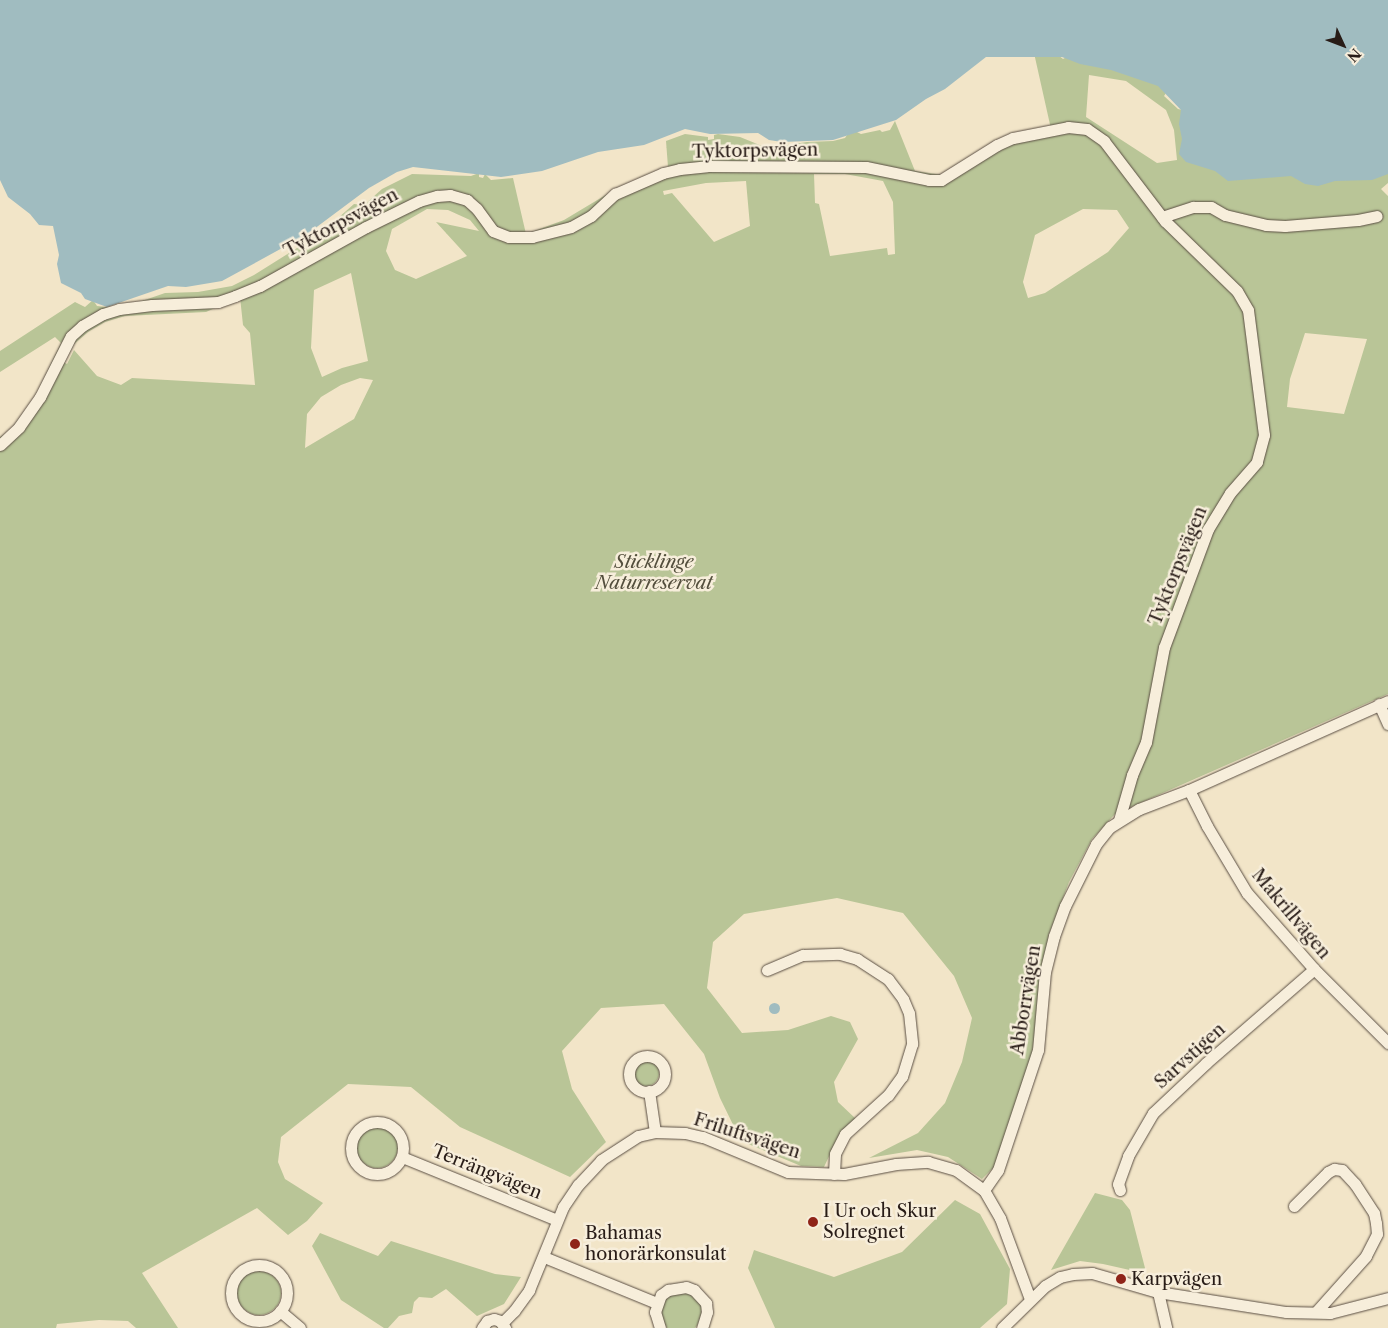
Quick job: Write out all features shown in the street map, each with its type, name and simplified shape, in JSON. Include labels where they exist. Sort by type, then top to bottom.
[{"type":"street","name":"Tyktorpsvägen","points":[[0,445],[19,427],[40,397],[71,336],[82,326],[103,314],[119,309],[152,305],[218,302],[235,296],[260,286],[366,227],[419,201],[450,195],[467,200],[477,208],[493,231],[509,237],[532,237],[576,225],[591,216],[600,205],[615,194],[663,173],[680,169],[707,166],[866,168],[929,180],[941,180],[997,145],[1013,138],[1068,127],[1087,128],[1104,141],[1162,217],[1237,290],[1248,310],[1264,435],[1257,462],[1230,493],[1205,538],[1164,647],[1146,742],[1132,775],[1119,820]]},
{"type":"street","points":[[1162,217],[1193,206],[1211,207],[1224,215],[1266,225],[1285,226],[1377,216]]},
{"type":"street","points":[[1384,702],[1388,724]]},
{"type":"street","name":"Abborrvägen","points":[[984,1190],[998,1170],[1011,1136],[1038,1050],[1045,972],[1054,936],[1065,906],[1102,835],[1119,820],[1139,809],[1188,790],[1384,702]]},
{"type":"street","name":"Makrillvägen","points":[[1188,790],[1247,893],[1314,969],[1388,1043]]},
{"type":"street","points":[[767,970],[803,955],[840,954],[857,959],[888,979],[904,999],[910,1013],[912,1044],[902,1076],[888,1095],[845,1134],[835,1154],[834,1174]]},
{"type":"street","name":"Sarvstigen","points":[[1120,1190],[1118,1184],[1128,1156],[1153,1113],[1206,1063],[1314,969]]},
{"type":"street","points":[[649,1091],[655,1132]]},
{"type":"street","points":[[384,1122],[392,1126],[403,1139],[402,1157],[394,1168],[385,1173],[368,1172],[361,1169],[353,1158],[352,1141],[360,1127],[367,1123],[384,1122]]},
{"type":"street","name":"Friluftsvägen","points":[[503,1326],[528,1290],[544,1257],[563,1207],[578,1185],[601,1160],[638,1136],[655,1132],[685,1133],[703,1137],[788,1172],[834,1174],[863,1171],[896,1164],[928,1162],[956,1170],[984,1190]]},
{"type":"street","name":"Terrängvägen","points":[[402,1157],[558,1220]]},
{"type":"street","points":[[1294,1206],[1334,1168],[1342,1170],[1360,1191],[1374,1213],[1377,1234],[1366,1256],[1316,1312]]},
{"type":"street","points":[[984,1190],[1000,1218],[1030,1299]]},
{"type":"street","points":[[544,1257],[657,1303]]},
{"type":"street","points":[[259,1265],[276,1271],[285,1286],[284,1303],[280,1311],[274,1316],[258,1321],[240,1314],[235,1308],[231,1293],[236,1277],[250,1267],[259,1265]]},
{"type":"street","points":[[1002,1328],[1045,1286],[1060,1277],[1073,1274],[1092,1274],[1158,1292],[1267,1310],[1330,1313],[1388,1298]]},
{"type":"street","points":[[660,1328],[655,1312],[657,1303],[668,1290],[686,1287],[694,1290],[706,1303],[706,1321],[702,1328]]},
{"type":"street","points":[[1158,1292],[1166,1328]]},
{"type":"street","points":[[280,1311],[300,1328]]},
{"type":"street","points":[[482,1328],[490,1320],[497,1320],[503,1326]]},
{"type":"green space","name":"Sticklinge Naturreservat","points":[[1034,53],[1058,55],[1063,59],[1070,55],[1158,83],[1166,93],[1164,96],[1178,109],[1388,155],[1388,183],[1381,189],[1388,196],[1388,694],[1115,814],[1092,839],[1069,882],[1049,934],[1032,1054],[994,1167],[982,1179],[948,1157],[917,1150],[869,1158],[918,1133],[945,1103],[962,1062],[972,1018],[954,976],[903,913],[837,898],[744,914],[713,942],[707,988],[742,1033],[788,1030],[831,1016],[850,1022],[858,1039],[834,1082],[838,1102],[856,1119],[832,1150],[824,1167],[801,1166],[741,1141],[720,1098],[704,1054],[664,1004],[601,1008],[562,1051],[572,1089],[606,1142],[570,1177],[460,1127],[411,1087],[348,1084],[281,1137],[278,1162],[285,1179],[323,1203],[307,1221],[288,1235],[257,1208],[142,1273],[178,1328],[136,1328],[128,1321],[99,1320],[57,1324],[56,1328],[0,1328],[0,437],[9,432],[35,397],[61,343],[55,337],[0,372],[0,351],[75,302],[85,307],[93,300],[97,306],[106,307],[136,303],[165,293],[198,292],[232,286],[254,275],[321,233],[354,204],[364,205],[382,189],[412,174],[471,176],[479,173],[479,177],[483,178],[485,174],[491,180],[513,178],[526,234],[564,220],[614,190],[668,167],[666,141],[685,134],[708,137],[708,140],[714,139],[714,135],[718,134],[740,137],[767,148],[807,142],[833,141],[845,138],[849,132],[855,131],[861,134],[880,130],[882,132],[890,130],[895,121],[915,171],[943,175],[991,145],[1051,129]],"holes":[[[1089,75],[1126,81],[1166,110],[1174,130],[1177,160],[1157,163],[1086,117]],[[814,174],[845,174],[883,181],[893,202],[895,254],[888,255],[887,248],[830,256],[819,204],[815,203]],[[746,181],[750,226],[714,242],[672,193],[664,195],[663,191],[706,183]],[[427,209],[448,210],[470,220],[479,231],[436,222],[467,256],[416,279],[395,270],[386,251],[392,229]],[[1083,209],[1117,210],[1129,228],[1108,252],[1045,293],[1028,298],[1023,282],[1035,235]],[[351,273],[368,361],[342,368],[322,377],[311,348],[314,290]],[[240,297],[243,325],[250,333],[255,385],[132,378],[121,385],[97,376],[74,350],[67,364],[63,362],[73,345],[88,332],[105,322],[125,316],[206,312]],[[1305,333],[1367,339],[1344,414],[1287,407],[1290,379]],[[360,378],[373,380],[354,419],[305,448],[307,414],[321,397],[341,385]]]},
{"type":"green space","points":[[646,1060],[655,1064],[659,1073],[655,1082],[646,1086],[637,1082],[633,1073],[637,1064]]},
{"type":"green space","points":[[381,1126],[389,1129],[395,1135],[398,1147],[395,1159],[389,1165],[373,1168],[365,1165],[359,1159],[356,1143],[359,1135],[365,1129]]},
{"type":"green space","points":[[1095,1193],[1122,1200],[1130,1210],[1145,1268],[1143,1273],[1080,1261],[1051,1270]]},
{"type":"green space","points":[[955,1200],[980,1214],[1010,1269],[1007,1304],[980,1328],[775,1328],[748,1268],[754,1250],[834,1277],[902,1252]]},
{"type":"green space","points":[[320,1233],[378,1256],[391,1241],[495,1274],[521,1277],[504,1304],[477,1316],[446,1289],[432,1298],[419,1297],[414,1302],[412,1313],[399,1316],[388,1328],[384,1328],[341,1300],[312,1246]]},
{"type":"green space","points":[[255,1271],[263,1271],[275,1277],[281,1293],[275,1309],[263,1315],[255,1315],[243,1309],[237,1297],[237,1289],[243,1277]]},
{"type":"green space","points":[[686,1292],[698,1300],[701,1306],[702,1313],[697,1326],[695,1328],[667,1328],[660,1317],[662,1303],[672,1293]]},
{"type":"water","points":[[0,0],[1388,0],[1388,174],[1372,180],[1335,181],[1318,186],[1305,184],[1291,176],[1228,181],[1215,171],[1186,162],[1179,154],[1182,139],[1179,124],[1181,110],[1158,86],[1111,70],[1080,64],[1062,57],[986,57],[945,89],[926,99],[896,120],[833,140],[782,142],[769,140],[758,133],[710,134],[685,129],[644,145],[598,152],[542,171],[501,177],[413,167],[397,172],[369,188],[306,235],[222,281],[186,287],[168,286],[107,307],[85,299],[81,293],[61,283],[57,264],[59,255],[53,226],[39,225],[30,214],[8,197],[0,180]]},
{"type":"water","points":[[774,1002],[780,1008],[774,1014],[768,1008]]},
{"type":"place","name":"I Ur och Skur Solregnet","points":[[813,1222]]},
{"type":"place","name":"Bahamas honorärkonsulat","points":[[575,1244]]},
{"type":"place","name":"Karpvägen","points":[[1121,1279]]}]
